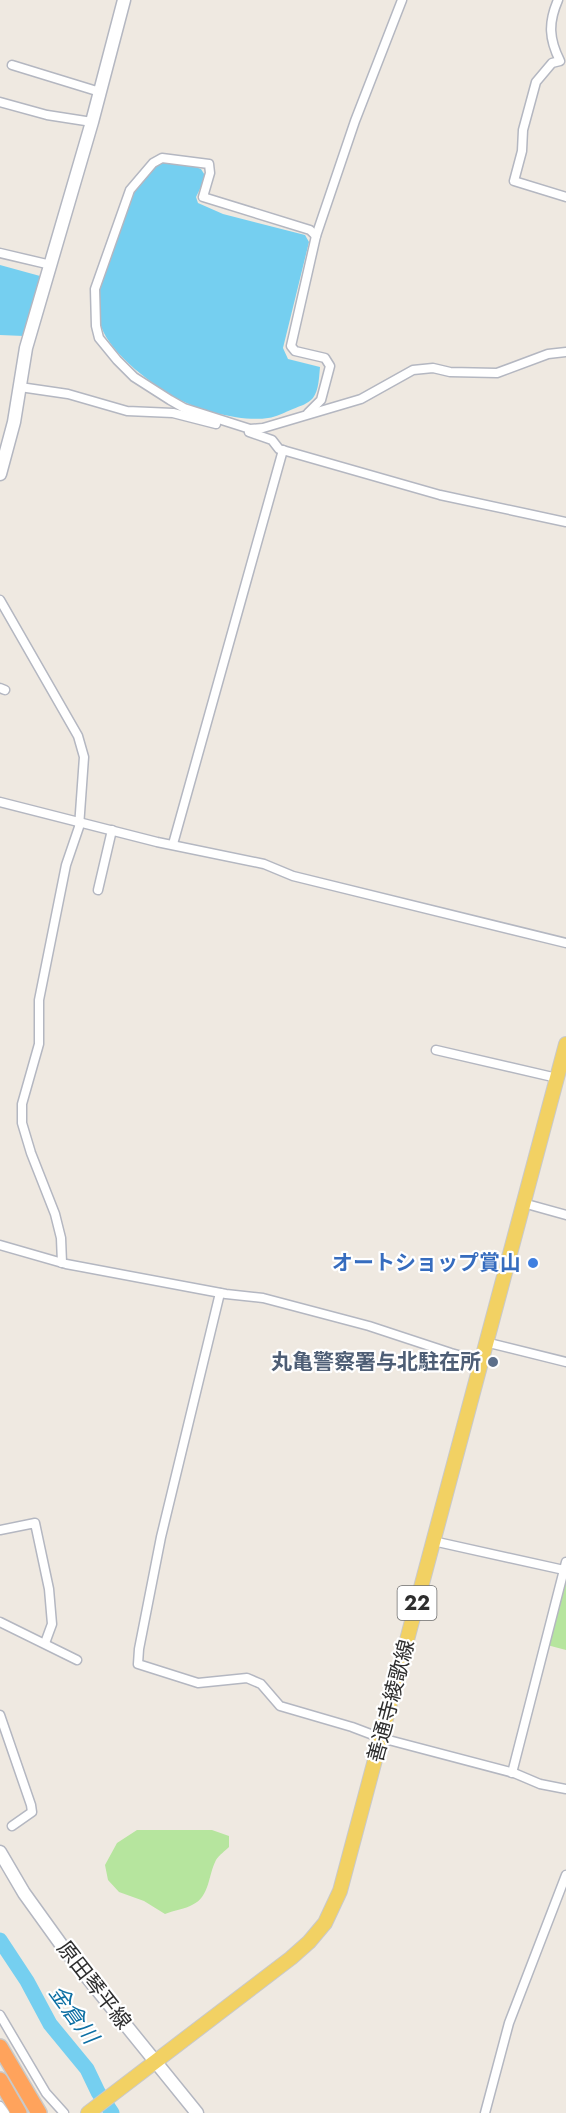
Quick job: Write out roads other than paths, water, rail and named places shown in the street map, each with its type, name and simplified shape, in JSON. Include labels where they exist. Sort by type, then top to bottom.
[{"type":"highway","points":[[0,2047],[39,2113]]},
{"type":"highway","points":[[0,2080],[19,2113]]},
{"type":"main road","name":"善通寺綾歌線","points":[[88,2113],[291,1958],[325,1923],[340,1891],[566,1044]]},
{"type":"street","points":[[0,474],[5,436],[20,387],[26,348],[92,122],[124,0]]},
{"type":"street","points":[[307,414],[321,400],[330,366],[325,358],[295,351],[291,346],[316,236],[355,121],[402,0]]},
{"type":"street","points":[[558,0],[550,21],[550,36],[560,61],[552,63],[536,82],[523,130],[522,152],[514,181],[566,198]]},
{"type":"street","points":[[12,65],[100,92]]},
{"type":"street","points":[[0,102],[46,115],[92,122]]},
{"type":"street","points":[[316,236],[310,230],[203,197],[210,173],[209,164],[162,158],[153,163],[130,190],[95,289],[96,326],[99,338],[134,377],[170,400],[184,408],[250,429],[263,428],[361,399],[413,370],[433,368],[450,372],[497,373],[548,354],[566,352]]},
{"type":"street","points":[[0,253],[51,265]]},
{"type":"street","points":[[20,387],[68,394],[127,411],[173,413],[262,436],[272,440],[282,450],[440,495],[514,513],[565,519]]},
{"type":"street","points":[[173,844],[282,450]]},
{"type":"street","points":[[0,600],[78,736],[84,758],[79,827],[66,865],[39,1000],[39,1044],[22,1104],[22,1122],[25,1133],[55,1214],[61,1238],[62,1263]]},
{"type":"street","points":[[0,802],[264,864],[293,876],[566,943]]},
{"type":"street","points":[[98,890],[112,830]]},
{"type":"street","points":[[436,1050],[557,1078]]},
{"type":"street","points":[[523,1203],[566,1215]]},
{"type":"street","points":[[0,1245],[62,1263],[220,1293],[263,1298],[312,1310],[480,1361]]},
{"type":"street","points":[[220,1293],[161,1537],[138,1664],[198,1683],[247,1678],[254,1680],[269,1692],[280,1706],[381,1738],[512,1773],[540,1784],[566,1789]]},
{"type":"street","points":[[485,1342],[566,1362]]},
{"type":"street","points":[[0,1530],[35,1523],[49,1589],[52,1624],[45,1643]]},
{"type":"street","points":[[433,1541],[565,1566],[512,1773]]},
{"type":"street","points":[[0,1622],[77,1660]]},
{"type":"street","points":[[0,1714],[32,1812],[12,1826]]},
{"type":"street","name":"原田琴平線","points":[[0,1852],[24,1893],[65,1950],[197,2113]]},
{"type":"street","points":[[485,2113],[509,2023],[566,1875]]},
{"type":"street","points":[[0,2015],[46,2093],[64,2113]]},
{"type":"street","points":[[0,2106],[5,2113]]},
{"type":"water","points":[[165,160],[179,161],[201,169],[206,177],[196,197],[198,203],[223,214],[305,235],[309,242],[283,348],[288,359],[320,367],[316,391],[313,398],[306,403],[275,417],[258,419],[222,415],[199,408],[158,387],[134,369],[106,337],[99,315],[101,279],[134,192],[146,175]]},
{"type":"water","points":[[0,265],[40,276],[24,336],[0,335]]},
{"type":"waterway","name":"金倉川","points":[[0,1940],[27,1981],[50,2024],[87,2069],[112,2113]]},
{"type":"place","name":"オートショップ賞山","points":[[533,1263]]},
{"type":"place","name":"丸亀警察署与北駐在所","points":[[493,1362]]}]
